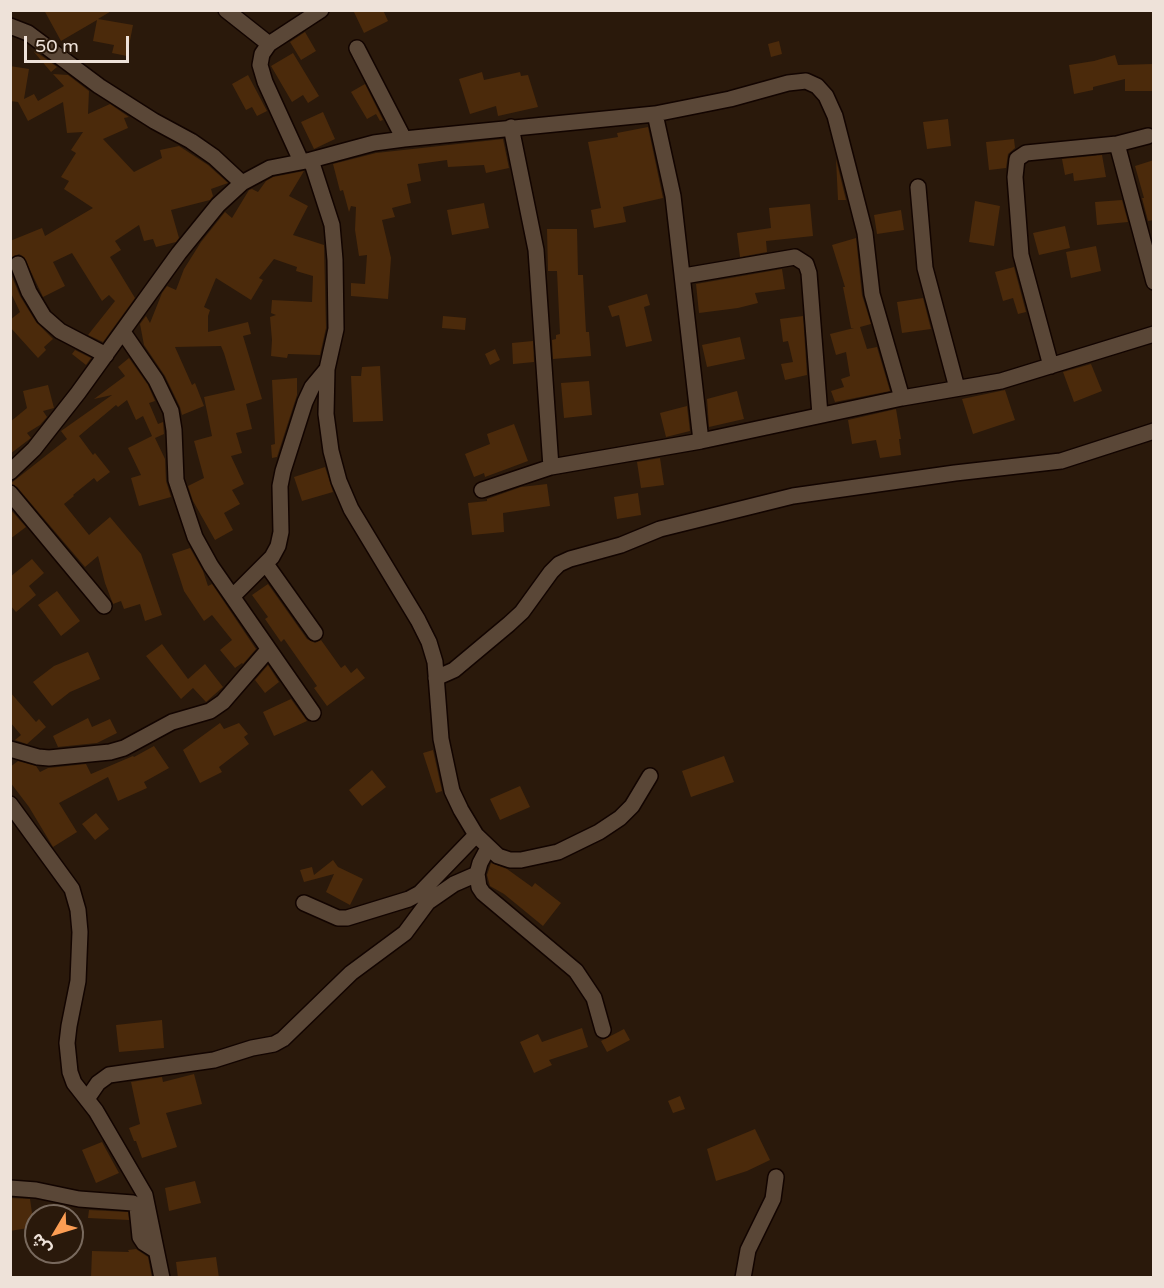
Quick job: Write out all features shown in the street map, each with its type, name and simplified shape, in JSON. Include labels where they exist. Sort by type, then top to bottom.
[{"type":"street","points":[[226,10],[268,44]]},
{"type":"street","points":[[321,10],[268,44],[262,54],[260,65],[265,82],[306,160],[332,225],[336,329],[327,369],[326,414],[331,451],[339,481],[351,509],[429,642],[435,662],[441,739],[452,791],[476,835],[498,856],[510,860],[558,852],[620,818],[632,806],[650,776]]},
{"type":"street","points":[[10,26],[28,33],[99,86],[154,121],[191,141],[242,183]]},
{"type":"street","points":[[357,48],[404,139]]},
{"type":"street","points":[[10,472],[34,449],[123,332],[179,252],[218,205],[242,183],[270,168],[374,143],[511,127],[655,114],[730,99],[788,83],[806,81],[817,86],[826,96],[835,116],[865,233],[872,294],[902,399]]},
{"type":"street","points":[[655,114],[673,196],[684,276],[701,441]]},
{"type":"street","points":[[511,127],[536,250],[551,466]]},
{"type":"street","points":[[1051,366],[1022,255],[1015,177],[1017,159],[1026,153],[1117,144],[1148,136]]},
{"type":"street","points":[[1117,144],[1154,282]]},
{"type":"street","points":[[918,187],[925,268],[957,388]]},
{"type":"street","points":[[684,276],[795,257],[806,264],[820,415]]},
{"type":"street","points":[[18,264],[29,292],[44,317],[60,331],[106,355]]},
{"type":"street","points":[[123,332],[156,380],[167,402],[174,430],[176,480],[195,537],[211,566],[313,713]]},
{"type":"street","points":[[482,490],[551,466],[701,441],[820,415],[1000,381],[1154,334]]},
{"type":"street","points":[[233,596],[272,557],[281,532],[280,486],[292,439],[312,387],[327,369]]},
{"type":"street","points":[[436,678],[454,670],[509,624],[522,612],[551,572],[559,564],[570,559],[621,545],[660,529],[793,496],[955,473],[1061,461],[1154,431]]},
{"type":"street","points":[[10,493],[104,606]]},
{"type":"street","points":[[266,564],[315,633]]},
{"type":"street","points":[[10,749],[49,758],[110,752],[124,748],[172,722],[210,711],[223,702],[268,650]]},
{"type":"street","points":[[10,804],[72,889],[78,910],[80,932],[78,981],[69,1026],[67,1058],[74,1083],[87,1099],[132,1170],[145,1195],[162,1278]]},
{"type":"street","points":[[304,903],[338,918],[347,918],[409,898],[420,893],[476,835]]},
{"type":"street","points":[[488,848],[477,874],[479,887],[483,893],[576,972],[594,998],[603,1029]]},
{"type":"street","points":[[87,1099],[98,1083],[109,1075],[214,1060],[252,1048],[274,1044],[283,1039],[351,973],[405,933],[428,902],[454,884],[477,874]]},
{"type":"street","points":[[742,1278],[748,1250],[773,1199],[776,1177]]},
{"type":"street","points":[[10,1188],[36,1190],[79,1199],[133,1203],[136,1207],[140,1237],[144,1243],[155,1250]]},
{"type":"building","points":[[44,10],[113,10],[98,19],[133,25],[127,56],[112,53],[114,45],[93,41],[97,20],[61,41]]},
{"type":"building","points":[[353,10],[383,10],[388,21],[364,33]]},
{"type":"building","points":[[305,32],[316,51],[301,60],[290,42]]},
{"type":"building","points":[[779,41],[782,54],[771,57],[768,44]]},
{"type":"building","points":[[35,51],[57,67],[51,72]]},
{"type":"building","points":[[293,53],[319,96],[308,103],[303,95],[292,102],[271,66]]},
{"type":"building","points":[[1115,55],[1118,65],[1153,64],[1154,91],[1125,91],[1125,79],[1074,94],[1069,65]]},
{"type":"building","points":[[10,66],[29,69],[24,99],[34,94],[38,101],[64,86],[53,74],[68,75],[89,91],[88,114],[110,104],[129,117],[124,118],[128,128],[103,139],[134,172],[162,158],[160,150],[179,146],[208,165],[228,183],[211,189],[213,196],[210,200],[171,210],[179,238],[176,242],[156,247],[153,239],[144,241],[139,225],[115,241],[121,250],[110,257],[135,298],[103,342],[88,335],[115,301],[109,295],[102,301],[72,253],[53,262],[65,286],[43,297],[24,257],[19,254],[10,258],[10,241],[42,228],[45,236],[93,208],[64,189],[69,181],[61,177],[76,153],[71,150],[83,132],[67,133],[63,102],[28,121],[18,102],[10,101]]},
{"type":"building","points":[[482,72],[484,80],[520,72],[521,76],[528,75],[538,107],[498,116],[496,106],[470,114],[459,79]]},
{"type":"building","points":[[248,75],[267,111],[257,116],[252,107],[246,110],[232,84]]},
{"type":"building","points":[[365,84],[383,120],[380,121],[376,114],[367,119],[351,92]]},
{"type":"building","points":[[323,112],[335,139],[314,149],[301,122]]},
{"type":"building","points":[[948,119],[951,146],[927,149],[923,122]]},
{"type":"building","points":[[648,127],[663,198],[623,207],[626,222],[594,228],[591,210],[601,208],[588,142],[618,137],[617,133]]},
{"type":"building","points":[[503,139],[509,168],[486,173],[484,165],[448,167],[447,160],[418,164],[421,181],[407,184],[411,203],[392,208],[395,217],[382,220],[391,258],[388,299],[351,296],[351,283],[365,284],[367,255],[359,256],[355,230],[356,207],[351,206],[349,212],[343,190],[340,191],[333,164],[376,153]]},
{"type":"building","points":[[1014,139],[1015,148],[1008,154],[1006,168],[989,170],[986,142]]},
{"type":"building","points":[[1102,155],[1106,177],[1074,181],[1073,173],[1065,175],[1062,159]]},
{"type":"building","points":[[836,159],[846,200],[838,200]]},
{"type":"building","points":[[1154,160],[1154,220],[1148,221],[1135,166]]},
{"type":"building","points":[[304,171],[289,196],[308,206],[293,235],[324,245],[326,328],[320,355],[288,354],[287,358],[271,356],[270,317],[276,315],[271,313],[272,300],[312,302],[313,276],[296,271],[297,267],[274,259],[259,278],[263,280],[251,300],[216,278],[204,307],[210,310],[208,332],[248,322],[251,334],[243,336],[262,399],[246,404],[252,429],[236,433],[242,453],[231,456],[244,484],[232,490],[240,504],[224,513],[233,530],[215,540],[193,501],[188,486],[204,478],[194,441],[212,436],[204,397],[235,390],[224,353],[221,346],[175,347],[192,385],[195,383],[204,406],[182,415],[165,376],[144,345],[140,324],[146,316],[150,323],[167,286],[176,290],[184,269],[201,242],[225,212],[232,218],[249,190],[258,192],[266,181],[273,177]]},
{"type":"building","points":[[1122,200],[1128,222],[1097,225],[1095,202]]},
{"type":"building","points":[[975,201],[1000,206],[994,246],[969,242]]},
{"type":"building","points":[[484,203],[489,228],[452,235],[447,210]]},
{"type":"building","points":[[810,204],[813,236],[766,241],[767,252],[740,257],[737,233],[771,228],[769,208]]},
{"type":"building","points":[[901,210],[904,230],[877,234],[874,215]]},
{"type":"building","points":[[1065,226],[1070,248],[1039,255],[1033,233]]},
{"type":"building","points":[[547,229],[577,229],[578,275],[583,275],[586,332],[589,332],[591,356],[553,359],[552,340],[560,334],[557,271],[548,271]]},
{"type":"building","points":[[856,238],[862,295],[871,324],[860,327],[867,349],[877,347],[890,391],[835,402],[831,391],[844,387],[841,379],[850,376],[846,352],[836,355],[830,334],[854,328],[851,328],[843,287],[845,287],[832,245]]},
{"type":"building","points":[[1096,246],[1101,271],[1071,278],[1066,252]]},
{"type":"building","points":[[1014,267],[1026,312],[1018,314],[1013,298],[1003,301],[995,272]]},
{"type":"building","points":[[782,269],[785,289],[755,293],[758,303],[699,313],[696,284]]},
{"type":"building","points":[[10,272],[20,296],[36,322],[53,339],[44,347],[46,350],[38,358],[10,327],[10,320],[20,312],[10,291]]},
{"type":"building","points":[[647,294],[650,305],[644,307],[652,341],[626,347],[619,315],[612,317],[608,306]]},
{"type":"building","points":[[923,298],[931,329],[902,333],[897,302]]},
{"type":"building","points":[[443,316],[466,318],[465,330],[442,328]]},
{"type":"building","points":[[803,316],[807,375],[785,380],[781,364],[793,362],[788,341],[783,342],[780,319]]},
{"type":"building","points":[[740,337],[745,359],[707,367],[702,345]]},
{"type":"building","points":[[533,341],[534,362],[513,364],[512,343]]},
{"type":"building","points":[[495,349],[500,360],[490,365],[485,354]]},
{"type":"building","points":[[75,350],[91,358],[86,365],[72,354]]},
{"type":"building","points":[[129,358],[148,385],[155,401],[149,403],[158,424],[163,422],[164,434],[155,438],[165,459],[166,481],[171,497],[139,506],[131,478],[141,475],[128,448],[152,436],[143,416],[136,420],[127,400],[118,407],[116,405],[79,436],[110,472],[97,482],[94,478],[64,504],[89,535],[110,517],[141,554],[162,615],[145,621],[140,604],[124,609],[121,601],[113,604],[98,556],[85,567],[17,487],[10,484],[67,439],[61,431],[112,395],[94,399],[125,376],[118,367]]},
{"type":"building","points":[[1091,364],[1102,391],[1074,402],[1063,372]]},
{"type":"building","points":[[380,366],[383,421],[353,422],[351,376],[361,376],[362,367]]},
{"type":"building","points":[[297,378],[297,395],[277,457],[272,458],[271,445],[275,444],[272,380]]},
{"type":"building","points":[[589,381],[592,415],[564,418],[561,383]]},
{"type":"building","points":[[48,385],[54,408],[43,411],[47,417],[40,425],[27,433],[31,438],[10,454],[10,422],[27,408],[23,391]]},
{"type":"building","points":[[1005,390],[1015,420],[973,434],[962,399]]},
{"type":"building","points":[[737,391],[744,419],[709,427],[707,399]]},
{"type":"building","points":[[687,406],[690,431],[666,437],[660,413]]},
{"type":"building","points":[[896,409],[901,455],[880,458],[876,440],[852,444],[848,420]]},
{"type":"building","points":[[514,424],[528,461],[485,477],[484,473],[474,477],[465,454],[490,444],[487,434]]},
{"type":"building","points":[[660,458],[664,485],[641,488],[637,462]]},
{"type":"building","points":[[325,467],[333,492],[302,501],[294,477]]},
{"type":"building","points":[[547,484],[550,506],[503,513],[504,532],[472,535],[468,503],[487,501],[487,499],[521,487]]},
{"type":"building","points":[[638,493],[641,515],[617,519],[614,497]]},
{"type":"building","points":[[10,509],[26,527],[10,539]]},
{"type":"building","points":[[190,548],[203,571],[208,586],[212,584],[256,649],[243,664],[235,668],[220,650],[232,640],[212,615],[204,621],[184,591],[172,554]]},
{"type":"building","points":[[32,559],[44,573],[29,586],[36,595],[16,612],[10,605],[10,577]]},
{"type":"building","points":[[268,584],[307,639],[315,643],[321,640],[341,668],[345,665],[351,673],[357,668],[365,678],[327,706],[314,688],[317,686],[284,639],[281,642],[265,619],[268,617],[252,595]]},
{"type":"building","points":[[57,591],[80,621],[61,636],[38,605]]},
{"type":"building","points":[[162,644],[188,679],[205,664],[223,687],[206,702],[193,688],[181,699],[146,656]]},
{"type":"building","points":[[88,652],[100,679],[70,692],[52,706],[33,682],[54,666]]},
{"type":"building","points":[[268,665],[279,682],[265,693],[255,680]]},
{"type":"building","points":[[10,692],[36,722],[39,719],[46,727],[27,744],[15,740],[21,735],[10,722]]},
{"type":"building","points":[[291,699],[307,721],[274,736],[263,712]]},
{"type":"building","points":[[88,718],[92,727],[110,719],[117,733],[97,743],[58,747],[53,736]]},
{"type":"building","points":[[220,723],[224,729],[239,723],[248,734],[244,737],[249,744],[219,767],[222,772],[200,783],[183,750]]},
{"type":"building","points":[[154,746],[169,768],[144,782],[147,788],[118,801],[108,777],[59,803],[77,832],[53,847],[29,807],[10,782],[10,767],[18,761],[36,766],[40,772],[48,768],[86,764],[91,774],[134,757]]},
{"type":"building","points":[[433,750],[442,791],[436,793],[423,753]]},
{"type":"building","points":[[724,756],[734,782],[691,797],[682,771]]},
{"type":"building","points":[[372,770],[386,787],[362,806],[349,790]]},
{"type":"building","points":[[520,786],[530,807],[500,820],[490,799]]},
{"type":"building","points":[[96,813],[109,829],[95,840],[82,824]]},
{"type":"building","points":[[333,860],[338,867],[363,879],[350,905],[326,892],[334,874],[304,882],[300,870],[312,867],[314,875]]},
{"type":"building","points":[[491,863],[507,869],[532,887],[535,883],[561,903],[543,926],[504,894],[490,886],[487,875]]},
{"type":"building","points":[[162,1020],[164,1048],[119,1052],[116,1025]]},
{"type":"building","points":[[582,1028],[588,1047],[549,1060],[552,1065],[534,1073],[520,1042],[538,1034],[542,1042]]},
{"type":"building","points":[[624,1029],[630,1040],[607,1052],[601,1041]]},
{"type":"building","points":[[194,1074],[202,1104],[166,1113],[177,1147],[142,1158],[129,1128],[140,1124],[131,1082],[162,1077],[163,1082]]},
{"type":"building","points":[[680,1096],[685,1109],[673,1113],[668,1101]]},
{"type":"building","points":[[755,1129],[770,1160],[747,1171],[716,1181],[707,1149]]},
{"type":"building","points":[[102,1142],[119,1173],[96,1183],[82,1150]]},
{"type":"building","points":[[195,1181],[201,1203],[169,1211],[165,1188]]},
{"type":"building","points":[[10,1198],[30,1199],[31,1204],[24,1204],[24,1229],[10,1231]]},
{"type":"building","points":[[89,1210],[128,1212],[129,1220],[88,1218]]},
{"type":"building","points":[[136,1249],[148,1257],[152,1278],[91,1278],[92,1251],[129,1252],[128,1250]]},
{"type":"building","points":[[216,1257],[219,1278],[178,1278],[176,1262]]}]
